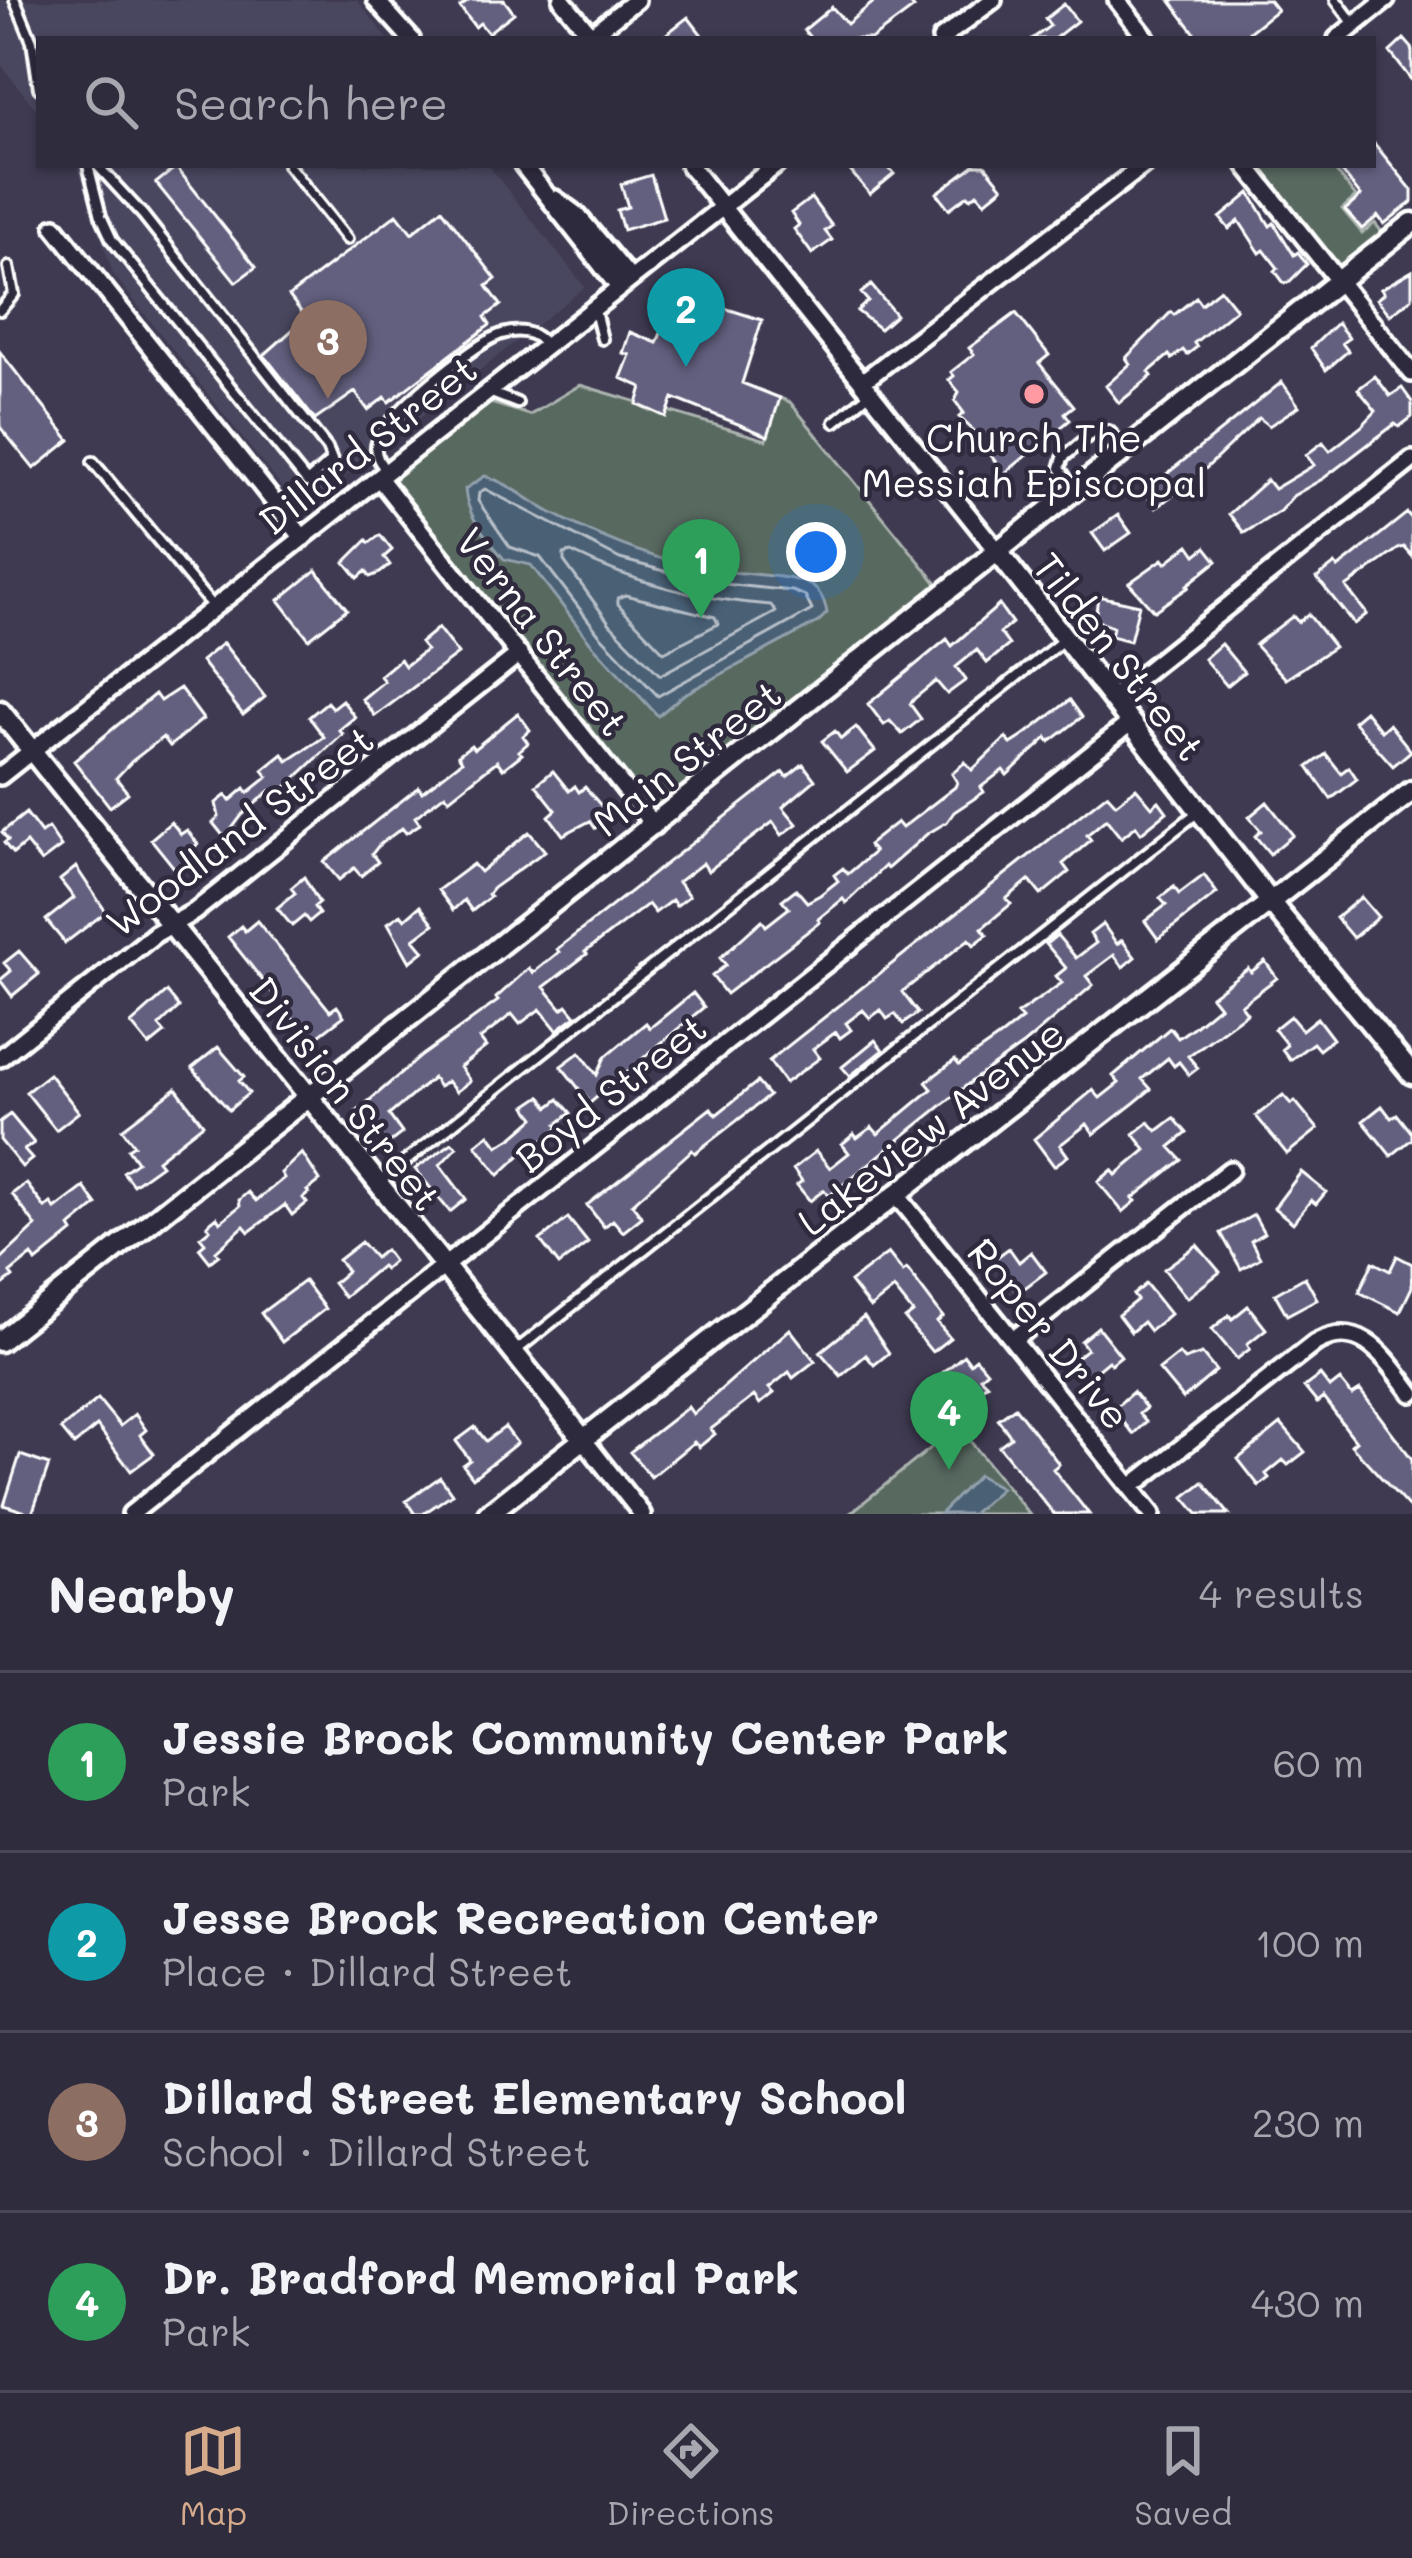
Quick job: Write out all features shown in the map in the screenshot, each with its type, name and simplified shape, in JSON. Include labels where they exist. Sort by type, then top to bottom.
[{"type":"street","points":[[376,0],[408,36]]},
{"type":"street","points":[[562,0],[591,36]]},
{"type":"street","points":[[593,36],[636,0]]},
{"type":"street","points":[[945,36],[993,0]]},
{"type":"street","points":[[1118,0],[1145,36]]},
{"type":"street","points":[[1341,36],[1386,0]]},
{"type":"street","points":[[526,168],[548,194],[578,216],[623,282]]},
{"type":"street","name":"Tilden Street","points":[[691,168],[1412,1074]]},
{"type":"street","name":"Dillard Street","points":[[0,776],[772,168]]},
{"type":"street","points":[[867,388],[1140,168]]},
{"type":"street","points":[[1248,168],[1412,374]]},
{"type":"street","name":"Main Street","points":[[0,1341],[1412,223]]},
{"type":"street","points":[[55,227],[303,538]]},
{"type":"street","points":[[1111,699],[1412,460]]},
{"type":"street","name":"Verna Street","points":[[383,475],[653,826]]},
{"type":"street","name":"Woodland Street","points":[[0,1058],[519,655]]},
{"type":"street","name":"Division Street","points":[[0,711],[642,1514]]},
{"type":"street","name":"Boyd Street","points":[[131,1514],[1130,723]]},
{"type":"street","name":"Lakeview Avenue","points":[[488,1514],[1412,791]]},
{"type":"street","points":[[1013,1340],[1230,1170]]},
{"type":"street","name":"Roper Drive","points":[[896,1194],[1152,1514]]},
{"type":"street","points":[[1131,1487],[1315,1342],[1333,1333],[1353,1334],[1382,1353],[1412,1393]]},
{"type":"street","points":[[148,1514],[158,1493]]},
{"type":"lane","points":[[15,0],[32,41],[36,68]]},
{"type":"lane","points":[[1336,0],[1355,25]]},
{"type":"lane","points":[[93,168],[101,216],[112,239],[307,482],[332,460],[327,448],[143,215],[96,168]]},
{"type":"lane","points":[[290,168],[347,238]]},
{"type":"lane","points":[[0,310],[14,294],[10,267]]},
{"type":"lane","points":[[594,305],[602,339]]},
{"type":"lane","points":[[383,475],[376,446],[390,418],[487,341],[521,331],[537,334],[545,344]]},
{"type":"lane","points":[[835,422],[867,388]]},
{"type":"lane","points":[[487,391],[517,403]]},
{"type":"lane","points":[[1074,490],[1060,468],[1064,458],[1096,430],[1109,430],[1126,449]]},
{"type":"lane","points":[[93,462],[214,608]]},
{"type":"lane","points":[[376,1184],[1065,639]]},
{"type":"lane","points":[[513,1354],[1199,812]]},
{"type":"shaded area","points":[[0,0],[357,0],[386,36],[36,36],[36,109],[0,64]]},
{"type":"shaded area","points":[[78,168],[490,168],[585,287],[301,512],[113,274]]},
{"type":"green space","points":[[1258,168],[1333,168],[1356,197],[1342,209],[1362,233],[1375,223],[1385,236],[1343,269],[1337,268]]},
{"type":"green space","points":[[580,385],[766,440],[780,398],[790,402],[940,587],[654,811],[391,480],[491,403],[530,415]]},
{"type":"green space","points":[[958,1426],[1029,1514],[849,1514]]},
{"type":"water","points":[[485,476],[583,528],[652,556],[701,569],[808,584],[821,596],[827,613],[683,695],[658,716],[590,642],[531,565],[504,559],[485,535],[465,489]]},
{"type":"water","points":[[978,1475],[1001,1488],[972,1514],[940,1514]]},
{"type":"building","points":[[470,0],[504,0],[514,13],[488,33],[480,23],[475,27],[460,7]]},
{"type":"building","points":[[876,0],[907,0],[914,8],[876,36],[809,36],[804,30],[832,7],[847,24]]},
{"type":"building","points":[[1170,0],[1269,0],[1277,10],[1249,36],[1197,36]]},
{"type":"building","points":[[1064,4],[1077,21],[1058,36],[1036,36],[1050,26],[1045,19]]},
{"type":"building","points":[[688,17],[703,36],[664,36]]},
{"type":"building","points":[[1404,39],[1412,48],[1412,81],[1390,52]]},
{"type":"building","points":[[1376,146],[1412,190],[1412,202],[1384,224],[1378,216],[1362,229],[1345,210],[1361,196],[1338,168],[1376,168]]},
{"type":"building","points":[[177,168],[256,267],[236,282],[156,183]]},
{"type":"building","points":[[889,168],[894,174],[870,194],[851,172]]},
{"type":"building","points":[[970,168],[987,168],[1003,187],[985,202],[977,193],[949,209],[937,193]]},
{"type":"building","points":[[651,175],[664,218],[623,230],[617,210],[628,207],[621,184]]},
{"type":"building","points":[[1250,193],[1270,226],[1274,223],[1294,255],[1298,252],[1307,264],[1289,282],[1284,283],[1275,271],[1278,268],[1264,250],[1260,253],[1239,221],[1229,229],[1220,218]]},
{"type":"building","points":[[811,198],[832,226],[825,231],[832,240],[812,254],[794,229],[799,225],[791,213]]},
{"type":"building","points":[[442,209],[496,279],[487,286],[501,305],[485,317],[490,325],[389,402],[385,397],[368,410],[355,392],[315,420],[264,355],[306,318],[289,296],[397,214],[412,233]]},
{"type":"building","points":[[1412,271],[1412,298],[1390,315],[1377,299],[1384,293],[1381,289]]},
{"type":"building","points":[[871,285],[896,315],[880,329],[857,311],[868,301],[861,293]]},
{"type":"building","points":[[1220,289],[1236,309],[1194,343],[1197,347],[1187,355],[1183,350],[1172,359],[1169,355],[1119,403],[1106,386],[1130,364],[1126,358],[1171,312],[1174,315],[1196,297],[1201,304]]},
{"type":"building","points":[[677,293],[762,320],[742,383],[780,398],[768,436],[673,398],[666,417],[637,404],[642,387],[621,378],[630,355],[623,353],[630,332],[657,343]]},
{"type":"building","name":"Church The Messiah Episcopal","points":[[1016,313],[1049,355],[1039,363],[1074,406],[1065,413],[1070,420],[1004,474],[959,417],[964,413],[955,401],[959,392],[949,380],[954,376],[951,372],[974,354],[969,348]]},
{"type":"building","points":[[1337,323],[1349,338],[1342,343],[1348,351],[1326,370],[1311,348]]},
{"type":"building","points":[[0,352],[70,440],[34,469],[0,427]]},
{"type":"building","points":[[1375,376],[1390,396],[1402,388],[1412,402],[1412,417],[1399,427],[1395,424],[1244,533],[1229,514],[1267,480],[1274,489],[1314,465],[1306,455],[1323,442],[1330,451],[1362,426],[1376,411],[1358,389]]},
{"type":"building","points":[[1282,382],[1299,406],[1269,426],[1259,418],[1156,508],[1144,492]]},
{"type":"building","points":[[1407,513],[1412,519],[1412,556],[1404,547],[1398,549],[1346,587],[1367,614],[1354,624],[1317,578],[1335,564],[1338,568]]},
{"type":"building","points":[[1118,515],[1131,533],[1105,551],[1092,533]]},
{"type":"building","points":[[380,535],[392,550],[384,557],[390,565],[380,573],[370,577],[366,571],[358,578],[345,562],[367,540]]},
{"type":"building","points":[[1189,545],[1196,555],[1206,547],[1217,561],[1154,611],[1129,583]]},
{"type":"building","points":[[316,570],[347,609],[309,639],[279,600]]},
{"type":"building","points":[[1098,596],[1139,605],[1130,641],[1111,636],[1113,627],[1095,620]]},
{"type":"building","points":[[999,605],[1012,623],[1000,633],[1009,645],[987,663],[977,650],[956,667],[966,680],[947,694],[936,681],[915,698],[910,704],[921,719],[902,734],[890,721],[884,725],[868,704],[947,639],[952,646]]},
{"type":"building","points":[[1308,614],[1334,647],[1286,679],[1255,645],[1293,616],[1298,622]]},
{"type":"building","points":[[438,628],[458,654],[375,716],[362,699],[400,659],[405,666],[426,650],[420,643]]},
{"type":"building","points":[[223,643],[265,697],[243,715],[201,661]]},
{"type":"building","points":[[1221,644],[1244,672],[1227,686],[1204,659]]},
{"type":"building","points":[[180,688],[203,719],[170,746],[163,737],[132,761],[116,778],[128,793],[110,807],[74,761],[155,694],[160,701]]},
{"type":"building","points":[[342,700],[355,717],[339,730],[343,734],[275,797],[270,791],[242,815],[225,838],[213,823],[219,817],[216,803],[226,795],[230,801],[245,788],[248,793],[268,777],[263,770],[283,754],[288,761],[324,737],[309,717],[327,702],[332,708]]},
{"type":"building","points":[[1070,700],[1082,717],[1050,742],[1047,738],[1007,775],[1003,770],[981,787],[984,792],[726,994],[712,976],[726,965],[720,958],[762,920],[766,926],[789,908],[782,900],[796,889],[807,902],[820,895],[838,881],[834,875],[843,868],[848,874],[874,852],[868,845],[897,822],[902,828],[955,787],[952,774],[965,762],[972,770],[1006,738],[1011,744]]},
{"type":"building","points":[[1365,711],[1381,731],[1389,724],[1411,751],[1393,766],[1353,721]]},
{"type":"building","points":[[518,713],[530,730],[523,736],[528,743],[519,751],[522,754],[503,769],[497,761],[449,799],[445,794],[415,817],[420,824],[406,833],[402,828],[379,845],[372,854],[378,862],[361,876],[354,868],[339,880],[324,862],[419,787],[422,792],[462,761],[458,755],[471,745],[474,749]]},
{"type":"building","points":[[856,727],[875,751],[847,772],[822,741],[835,731],[841,739]]},
{"type":"building","points":[[1326,754],[1341,773],[1349,767],[1357,779],[1331,799],[1308,767]]},
{"type":"building","points":[[803,764],[815,780],[783,807],[797,824],[782,835],[773,822],[708,871],[703,863],[678,882],[689,896],[676,906],[672,900],[655,913],[648,904],[585,952],[544,987],[562,1009],[567,1005],[576,1016],[557,1030],[540,1009],[520,1024],[512,1014],[480,1039],[486,1047],[460,1067],[470,1081],[456,1092],[447,1081],[439,1087],[433,1078],[389,1115],[402,1133],[384,1147],[356,1112],[420,1057],[498,1001],[529,968],[533,973],[557,949],[783,772],[787,777]]},
{"type":"building","points":[[553,771],[569,791],[585,787],[610,816],[595,828],[590,821],[563,835],[549,816],[556,810],[536,785]]},
{"type":"building","points":[[1136,788],[1152,807],[1159,801],[1167,812],[1141,833],[1136,826],[1121,838],[1106,819],[1087,835],[1091,840],[1063,864],[1069,872],[1041,895],[1029,880],[1006,899],[1011,904],[982,928],[987,935],[974,945],[969,939],[902,992],[918,1013],[903,1024],[895,1014],[887,1019],[881,1010],[870,1018],[863,1010],[846,1023],[851,1030],[840,1038],[836,1032],[813,1049],[820,1058],[785,1083],[769,1061],[1107,794],[1116,804]]},
{"type":"building","points":[[1267,802],[1293,835],[1270,854],[1255,836],[1261,831],[1249,817]]},
{"type":"building","points":[[26,813],[41,833],[48,828],[61,847],[41,862],[26,843],[13,854],[4,843],[8,840],[2,832]]},
{"type":"building","points":[[171,822],[181,834],[187,830],[201,857],[179,874],[151,839]]},
{"type":"building","points":[[529,832],[545,851],[493,888],[490,897],[472,911],[464,900],[453,910],[438,890],[473,864],[480,872]]},
{"type":"building","points":[[76,867],[106,912],[65,943],[46,920],[74,898],[60,880]]},
{"type":"building","points":[[1204,875],[1217,893],[1158,939],[1145,921],[1166,905],[1160,898],[1174,887],[1179,894]]},
{"type":"building","points":[[304,877],[319,903],[314,907],[319,914],[309,922],[304,916],[292,926],[277,908],[295,893],[291,888]]},
{"type":"building","points":[[1361,897],[1378,917],[1353,938],[1336,918]]},
{"type":"building","points":[[420,906],[434,924],[414,939],[424,951],[410,962],[388,923],[401,914],[405,919]]},
{"type":"building","points":[[257,921],[330,1011],[337,1006],[344,1016],[311,1041],[228,937]]},
{"type":"building","points":[[1103,924],[1117,944],[1122,940],[1135,957],[1123,967],[1114,955],[1086,976],[1093,985],[1024,1044],[829,1196],[824,1190],[810,1201],[797,1185],[802,1181],[793,1169],[816,1151],[830,1168],[849,1153],[842,1144],[854,1134],[857,1138],[872,1127],[878,1134],[932,1089],[926,1082],[955,1060],[959,1065],[998,1038],[1022,1019],[1017,1014],[1062,983],[1056,976],[1066,968],[1046,944],[1057,935],[1076,958],[1096,943],[1090,934]]},
{"type":"building","points":[[19,951],[39,974],[12,996],[0,980],[11,971],[4,963]]},
{"type":"building","points":[[1265,961],[1277,978],[1241,1005],[1247,1013],[1188,1056],[1198,1068],[1189,1075],[1179,1062],[1174,1066],[1168,1058],[1142,1079],[1151,1089],[1134,1103],[1094,1134],[1087,1124],[1060,1145],[1068,1156],[1054,1166],[1034,1139],[1093,1090],[1100,1098],[1119,1083],[1113,1076],[1170,1028],[1178,1038],[1192,1028],[1219,1006],[1211,996]]},
{"type":"building","points":[[167,992],[179,1007],[159,1026],[165,1033],[149,1046],[131,1024]]},
{"type":"building","points":[[693,993],[704,1007],[585,1103],[587,1099],[561,1066],[580,1052],[597,1075],[605,1057]]},
{"type":"building","points":[[1290,1016],[1302,1030],[1317,1018],[1333,1039],[1319,1050],[1313,1043],[1290,1060],[1282,1049],[1287,1045],[1274,1029]]},
{"type":"building","points":[[875,1040],[883,1050],[850,1076],[842,1067]]},
{"type":"building","points":[[218,1047],[244,1077],[239,1081],[249,1093],[229,1110],[192,1068]]},
{"type":"building","points":[[49,1074],[79,1112],[56,1130],[26,1092]]},
{"type":"building","points":[[757,1082],[769,1096],[695,1153],[692,1150],[632,1204],[642,1217],[623,1232],[613,1220],[604,1227],[587,1205],[711,1108],[716,1115]]},
{"type":"building","points":[[176,1088],[203,1124],[133,1185],[123,1172],[137,1162],[128,1149],[134,1145],[122,1129]]},
{"type":"building","points":[[1283,1095],[1291,1104],[1295,1101],[1318,1129],[1287,1154],[1256,1116]]},
{"type":"building","points":[[541,1096],[549,1107],[559,1099],[571,1113],[499,1175],[476,1145],[489,1134],[498,1146],[514,1136],[535,1118],[526,1106]]},
{"type":"building","points":[[1382,1106],[1391,1118],[1397,1114],[1412,1133],[1412,1139],[1391,1156],[1363,1121]]},
{"type":"building","points":[[10,1114],[34,1143],[24,1150],[32,1159],[22,1167],[0,1140],[0,1122]]},
{"type":"building","points":[[1174,1118],[1187,1133],[1170,1147],[1182,1160],[1133,1198],[1136,1201],[1123,1212],[1098,1182],[1112,1170],[1116,1175],[1146,1150],[1134,1134],[1149,1122],[1157,1131]]},
{"type":"building","points":[[452,1143],[457,1147],[440,1165],[466,1199],[450,1212],[415,1169]]},
{"type":"building","points":[[302,1153],[320,1181],[307,1191],[303,1198],[307,1203],[292,1215],[285,1205],[249,1232],[244,1226],[210,1262],[199,1248],[205,1243],[200,1237],[210,1229],[207,1225],[217,1217],[220,1222],[240,1206],[239,1200],[248,1192],[256,1201],[284,1178],[281,1173]]},
{"type":"building","points":[[1301,1172],[1326,1192],[1316,1204],[1311,1200],[1293,1223],[1274,1208]]},
{"type":"building","points":[[26,1183],[45,1208],[51,1203],[55,1209],[84,1187],[97,1205],[70,1227],[73,1232],[36,1262],[32,1255],[0,1287],[0,1260],[36,1226],[12,1194]]},
{"type":"building","points":[[1254,1215],[1264,1233],[1251,1241],[1260,1258],[1241,1269],[1221,1233]]},
{"type":"building","points":[[568,1218],[588,1243],[559,1265],[540,1240]]},
{"type":"building","points":[[361,1242],[375,1258],[385,1250],[393,1261],[344,1297],[333,1283],[347,1271],[338,1260]]},
{"type":"building","points":[[1197,1245],[1220,1272],[1187,1298],[1164,1269]]},
{"type":"building","points":[[1009,1248],[1019,1262],[1031,1252],[1046,1272],[1018,1293],[993,1260]]},
{"type":"building","points":[[888,1253],[903,1272],[907,1269],[943,1317],[937,1322],[950,1338],[932,1352],[905,1319],[913,1313],[894,1289],[870,1308],[850,1282]]},
{"type":"building","points":[[1397,1256],[1412,1264],[1412,1287],[1400,1312],[1359,1292],[1373,1262],[1390,1271]]},
{"type":"building","points":[[1305,1277],[1317,1299],[1287,1315],[1275,1294]]},
{"type":"building","points":[[304,1281],[325,1309],[282,1342],[261,1313]]},
{"type":"building","points":[[1146,1284],[1170,1314],[1150,1331],[1143,1322],[1131,1332],[1118,1315],[1137,1300],[1133,1295]]},
{"type":"building","points":[[1248,1306],[1266,1329],[1237,1359],[1212,1329]]},
{"type":"building","points":[[864,1317],[889,1353],[874,1365],[866,1355],[841,1376],[820,1352]]},
{"type":"building","points":[[1098,1327],[1121,1356],[1084,1381],[1069,1363],[1087,1349],[1081,1341]]},
{"type":"building","points":[[790,1329],[815,1361],[793,1378],[789,1372],[769,1388],[774,1393],[760,1404],[754,1396],[711,1429],[715,1434],[699,1447],[694,1442],[651,1477],[630,1452],[688,1407],[693,1414]]},
{"type":"building","points":[[1179,1354],[1184,1360],[1202,1354],[1216,1371],[1183,1399],[1159,1370]]},
{"type":"building","points":[[964,1355],[970,1363],[976,1358],[987,1371],[980,1377],[987,1384],[963,1404],[940,1375]]},
{"type":"building","points":[[1320,1375],[1330,1388],[1340,1380],[1352,1395],[1360,1390],[1412,1459],[1412,1511],[1351,1445],[1356,1441],[1323,1398],[1317,1403],[1304,1387]]},
{"type":"building","points":[[1133,1392],[1146,1408],[1139,1414],[1146,1422],[1133,1434],[1113,1409]]},
{"type":"building","points":[[98,1399],[120,1426],[135,1414],[146,1430],[140,1435],[154,1454],[131,1471],[97,1426],[74,1445],[61,1429]]},
{"type":"building","points":[[1015,1407],[1059,1464],[1053,1469],[1089,1514],[1054,1514],[999,1446],[1011,1437],[998,1419]]},
{"type":"building","points":[[1281,1424],[1305,1452],[1288,1465],[1283,1460],[1259,1486],[1238,1459]]},
{"type":"building","points":[[475,1427],[486,1441],[505,1427],[517,1443],[473,1478],[463,1465],[470,1460],[456,1441]]},
{"type":"building","points":[[20,1455],[49,1465],[32,1514],[4,1505]]},
{"type":"building","points":[[440,1477],[452,1494],[423,1514],[415,1514],[406,1501]]},
{"type":"building","points":[[1203,1482],[1229,1514],[1198,1514],[1184,1497]]},
{"type":"place","name":"Jesse Brock Recreation Center","points":[[686,367]]},
{"type":"place","name":"Church The Messiah Episcopal","points":[[1034,394]]},
{"type":"place","name":"Dillard Street Elementary School","points":[[328,399]]},
{"type":"place","name":"Jessie Brock Community Center Park","points":[[701,618]]},
{"type":"place","name":"Dr. Bradford Memorial Park","points":[[949,1470]]}]
